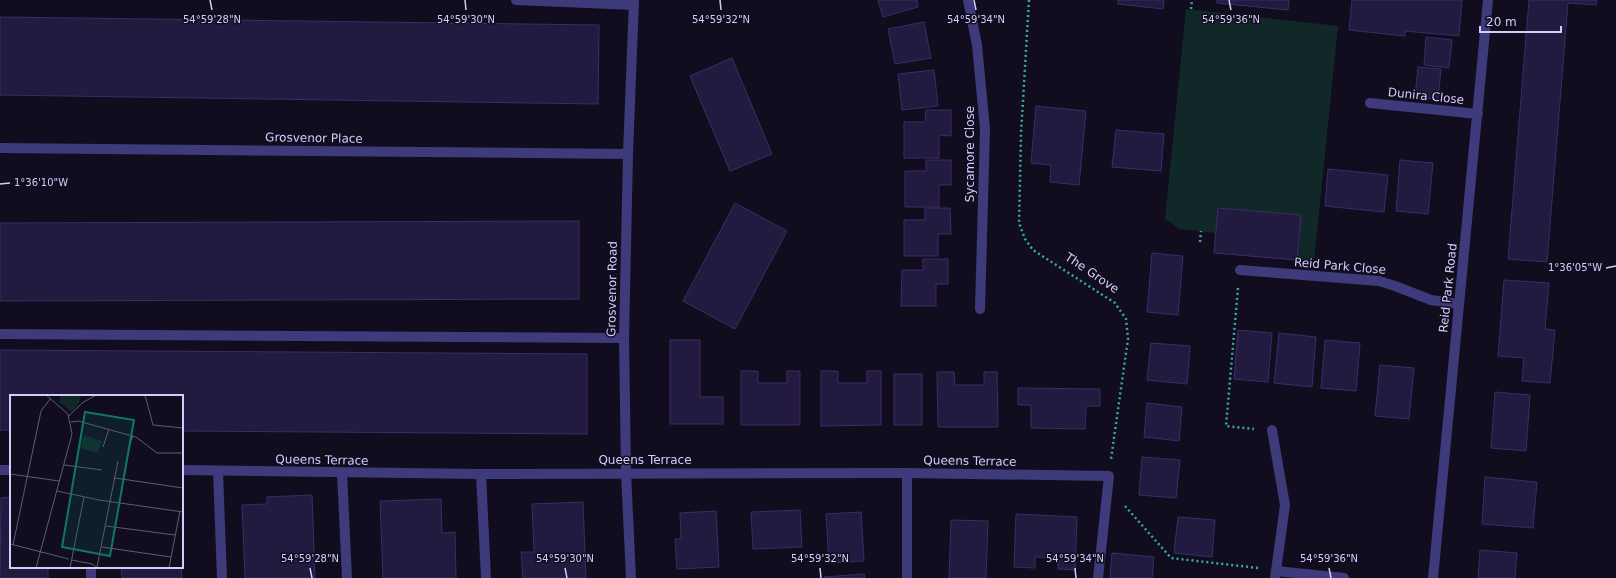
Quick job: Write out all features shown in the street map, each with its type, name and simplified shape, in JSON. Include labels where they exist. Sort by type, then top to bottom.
[{"type":"street","points":[[516,0],[634,3]]},
{"type":"street","name":"Sycamore Close","points":[[968,0],[977,45],[985,129],[980,309]]},
{"type":"street","name":"Reid Park Road","points":[[1433,578],[1488,0]]},
{"type":"street","name":"Grosvenor Road","points":[[631,578],[626,473],[624,338],[628,154],[634,3]]},
{"type":"street","name":"Dunira Close","points":[[1370,103],[1478,114]]},
{"type":"street","name":"Grosvenor Place","points":[[0,148],[628,154]]},
{"type":"street","name":"Reid Park Close","points":[[1240,270],[1379,281],[1431,300],[1459,304]]},
{"type":"street","points":[[0,334],[624,338]]},
{"type":"street","points":[[1272,430],[1285,505],[1276,574],[1344,578]]},
{"type":"street","name":"Queens Terrace","points":[[183,470],[482,474],[907,473],[1109,476]]},
{"type":"street","points":[[218,471],[222,578]]},
{"type":"street","points":[[342,473],[347,578]]},
{"type":"street","points":[[907,473],[907,578]]},
{"type":"street","points":[[482,474],[486,578]]},
{"type":"street","points":[[1098,578],[1109,476]]},
{"type":"path","name":"The Grove","points":[[1029,0],[1021,134],[1019,223],[1025,239],[1033,250],[1115,303],[1126,319],[1128,339],[1109,476]]},
{"type":"path","points":[[1191,9],[1192,0]]},
{"type":"path","points":[[1200,242],[1201,231]]},
{"type":"path","points":[[1240,270],[1226,426],[1272,430]]},
{"type":"path","points":[[1108,487],[1171,558],[1276,574]]},
{"type":"green space","points":[[1186,9],[1338,26],[1314,262],[1214,253],[1215,233],[1180,229],[1165,219]]},
{"type":"building","points":[[878,0],[917,0],[918,7],[883,17]]},
{"type":"building","points":[[1118,0],[1164,0],[1163,9],[1118,4]]},
{"type":"building","points":[[1217,0],[1289,0],[1288,10],[1217,3]]},
{"type":"building","points":[[1352,0],[1462,0],[1459,36],[1405,31],[1405,36],[1349,30]]},
{"type":"building","points":[[1529,0],[1597,0],[1596,5],[1568,3],[1547,262],[1508,259]]},
{"type":"building","points":[[0,17],[599,25],[598,104],[0,95]]},
{"type":"building","points":[[924,22],[931,58],[895,64],[888,29]]},
{"type":"building","points":[[1426,37],[1452,40],[1449,68],[1424,65]]},
{"type":"building","points":[[732,58],[772,154],[730,171],[690,76]]},
{"type":"building","points":[[1418,67],[1441,69],[1438,99],[1415,97]]},
{"type":"building","points":[[934,70],[938,106],[902,110],[898,74]]},
{"type":"building","points":[[1036,106],[1086,111],[1079,185],[1050,182],[1051,165],[1031,163]]},
{"type":"building","points":[[926,110],[951,110],[951,136],[939,135],[939,158],[904,158],[904,122],[925,122]]},
{"type":"building","points":[[1116,130],[1164,134],[1161,171],[1112,167]]},
{"type":"building","points":[[926,160],[951,160],[951,185],[939,185],[939,207],[905,207],[905,171],[926,171]]},
{"type":"building","points":[[1400,160],[1433,163],[1428,214],[1396,211]]},
{"type":"building","points":[[1328,169],[1388,175],[1384,212],[1325,206]]},
{"type":"building","points":[[735,203],[787,231],[735,329],[683,301]]},
{"type":"building","points":[[925,208],[950,208],[951,234],[938,234],[938,256],[904,256],[904,220],[925,220]]},
{"type":"building","points":[[1218,208],[1301,215],[1297,260],[1214,253]]},
{"type":"building","points":[[579,221],[579,299],[0,301],[0,223]]},
{"type":"building","points":[[1152,253],[1183,256],[1178,315],[1147,312]]},
{"type":"building","points":[[923,259],[948,259],[948,284],[936,284],[936,306],[901,306],[902,270],[923,270]]},
{"type":"building","points":[[1504,280],[1549,283],[1545,329],[1555,330],[1550,383],[1522,381],[1524,358],[1498,356]]},
{"type":"building","points":[[1238,330],[1272,333],[1268,382],[1234,379]]},
{"type":"building","points":[[1279,333],[1316,337],[1312,387],[1274,383]]},
{"type":"building","points":[[670,340],[700,340],[700,397],[723,397],[723,424],[670,424]]},
{"type":"building","points":[[1325,340],[1360,343],[1356,391],[1321,388]]},
{"type":"building","points":[[1151,343],[1190,346],[1187,384],[1147,380]]},
{"type":"building","points":[[0,350],[587,354],[587,434],[183,431],[183,395],[10,395],[10,430],[0,430]]},
{"type":"building","points":[[1380,365],[1414,368],[1409,419],[1375,416]]},
{"type":"building","points":[[741,371],[758,371],[758,383],[787,383],[787,371],[800,371],[800,425],[741,425]]},
{"type":"building","points":[[821,371],[838,371],[838,383],[867,383],[867,371],[881,371],[881,425],[821,426]]},
{"type":"building","points":[[937,372],[954,372],[955,385],[984,385],[984,372],[997,372],[998,427],[938,427]]},
{"type":"building","points":[[894,374],[922,374],[922,425],[894,425]]},
{"type":"building","points":[[1018,388],[1100,389],[1100,406],[1086,406],[1085,429],[1031,428],[1031,405],[1018,405]]},
{"type":"building","points":[[1495,392],[1530,395],[1526,451],[1491,448]]},
{"type":"building","points":[[1147,403],[1182,407],[1179,441],[1144,437]]},
{"type":"building","points":[[1142,457],[1180,460],[1176,498],[1139,495]]},
{"type":"building","points":[[1485,477],[1537,482],[1533,528],[1482,524]]},
{"type":"building","points":[[312,495],[315,578],[245,578],[242,505],[267,504],[267,497]]},
{"type":"building","points":[[10,497],[10,568],[48,568],[48,578],[0,578],[1,498]]},
{"type":"building","points":[[441,499],[442,533],[455,532],[456,578],[383,578],[380,501]]},
{"type":"building","points":[[583,502],[586,578],[523,578],[521,552],[534,552],[532,504]]},
{"type":"building","points":[[800,510],[802,547],[753,549],[751,512]]},
{"type":"building","points":[[716,511],[719,567],[677,569],[675,539],[681,539],[680,513]]},
{"type":"building","points":[[861,512],[864,561],[829,563],[826,514]]},
{"type":"building","points":[[1016,514],[1077,517],[1075,570],[1058,569],[1058,558],[1035,557],[1035,568],[1014,567]]},
{"type":"building","points":[[1178,517],[1215,520],[1212,557],[1174,553]]},
{"type":"building","points":[[951,520],[988,521],[986,578],[949,578]]},
{"type":"building","points":[[1480,550],[1517,553],[1515,578],[1478,578]]},
{"type":"building","points":[[1112,553],[1154,557],[1152,578],[1110,578]]},
{"type":"building","points":[[121,568],[181,568],[182,578],[122,578]]},
{"type":"building","points":[[864,574],[865,578],[824,578],[824,577]]}]
